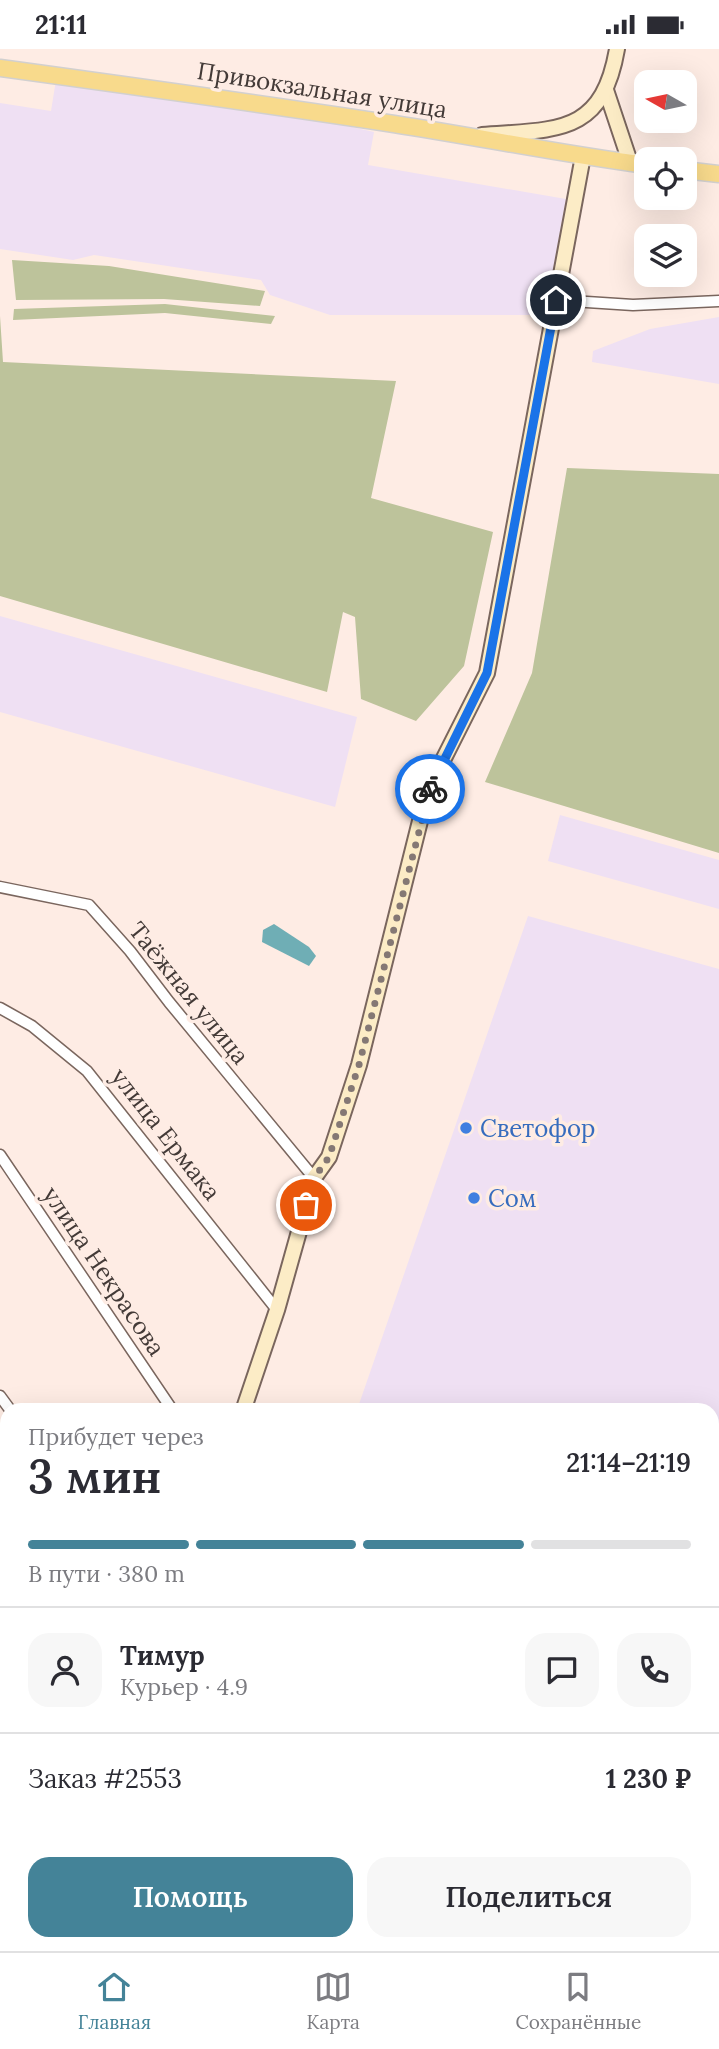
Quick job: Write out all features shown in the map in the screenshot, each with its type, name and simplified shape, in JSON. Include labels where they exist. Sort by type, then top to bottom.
[{"type":"main road","name":"Привокзальная улица","points":[[0,68],[235,99],[634,162]]},
{"type":"main road","points":[[697,171],[719,174]]},
{"type":"street","points":[[471,136],[554,129],[588,114],[606,90],[617,49]]},
{"type":"street","points":[[606,90],[634,154]]},
{"type":"street","points":[[246,1403],[277,1310],[314,1178],[329,1157],[359,1065],[426,797],[487,673],[583,156]]},
{"type":"street","points":[[556,300],[633,305],[719,301]]},
{"type":"street","name":"Таёжная улица","points":[[0,887],[89,905],[130,951],[314,1178]]},
{"type":"street","name":"улица Ермака","points":[[0,1008],[32,1027],[87,1071],[277,1310]]},
{"type":"street","name":"улица Некрасова","points":[[0,1155],[168,1403]]},
{"type":"shaded area","points":[[56,80],[294,114],[374,132],[368,165],[566,199],[545,315],[330,315],[270,295],[261,280],[94,255],[73,260],[0,249],[0,103],[51,111]]},
{"type":"shaded area","points":[[719,317],[719,384],[592,362],[593,351],[650,329]]},
{"type":"shaded area","points":[[0,616],[357,717],[335,807],[0,712]]},
{"type":"shaded area","points":[[560,815],[719,860],[719,909],[548,861]]},
{"type":"shaded area","points":[[528,916],[719,969],[719,1403],[359,1403]]},
{"type":"green space","points":[[12,260],[109,266],[265,291],[260,306],[164,299],[16,300]]},
{"type":"green space","points":[[165,304],[275,316],[271,324],[165,313],[13,320],[14,309]]},
{"type":"green space","points":[[0,316],[3,362],[396,381],[371,498],[493,532],[464,666],[416,721],[361,699],[355,617],[343,612],[327,692],[0,596]]},
{"type":"green space","points":[[567,468],[719,474],[719,853],[485,782],[532,673]]},
{"type":"water","points":[[274,924],[309,947],[316,956],[309,966],[262,942],[263,930]]},
{"type":"way so far","points":[[306,1205],[314,1178],[329,1157],[359,1065],[430,789]]},
{"type":"place","name":"Светофор","points":[[466,1128]]},
{"type":"place","name":"Сом","points":[[474,1198]]},
{"type":"route","points":[[430,789],[487,673],[556,300]]}]
